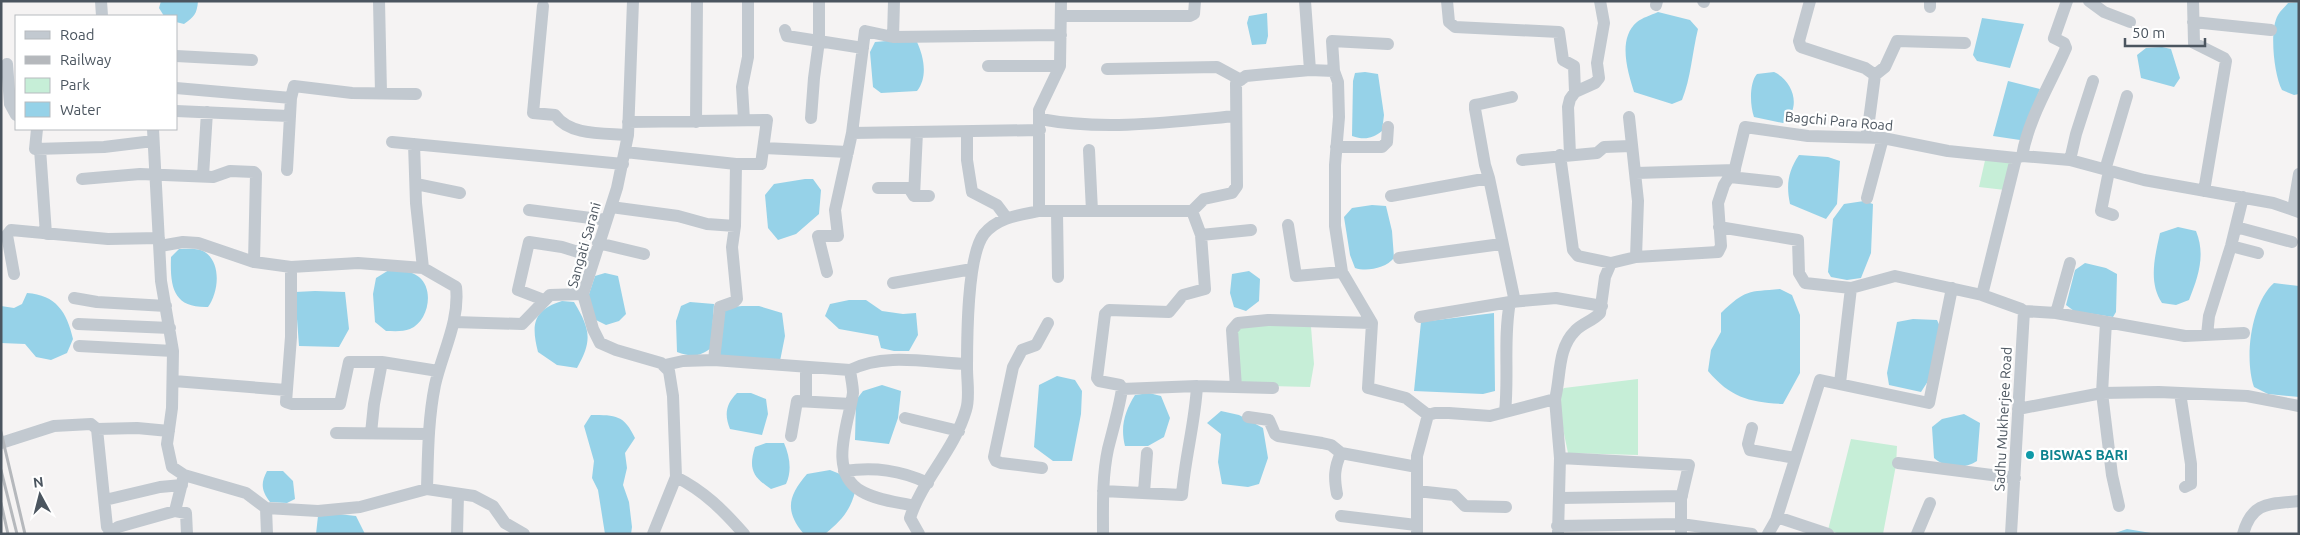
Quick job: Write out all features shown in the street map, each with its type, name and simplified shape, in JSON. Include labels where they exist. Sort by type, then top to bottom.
[{"type":"street","points":[[101,1],[102,15]]},
{"type":"street","points":[[379,1],[381,93]]},
{"type":"street","name":"Sangati Sarani","points":[[633,1],[628,128],[624,158],[584,294],[592,329],[600,343],[616,350],[665,365]]},
{"type":"street","points":[[696,1],[696,122]]},
{"type":"street","points":[[744,120],[742,87],[748,56],[748,1]]},
{"type":"street","points":[[811,118],[814,78],[820,41],[819,1]]},
{"type":"street","points":[[893,37],[894,1]]},
{"type":"street","points":[[1039,211],[1039,110],[1060,66],[1061,1]]},
{"type":"street","points":[[1061,16],[1190,16],[1194,14],[1195,1]]},
{"type":"street","points":[[1304,1],[1310,70]]},
{"type":"street","points":[[1447,1],[1449,22],[1455,26],[1560,32],[1563,60],[1574,66],[1575,92]]},
{"type":"street","points":[[1600,1],[1604,23],[1598,63],[1598,81],[1575,92],[1570,99],[1565,155],[1573,250],[1578,256],[1611,262],[1605,277],[1602,306],[1597,317],[1571,335],[1562,353],[1559,385],[1555,399],[1561,498],[1557,530],[1681,529],[1752,534]]},
{"type":"street","points":[[1810,1],[1800,41],[1802,47],[1865,68],[1875,75]]},
{"type":"street","points":[[1982,295],[2019,157],[2039,103],[2066,48],[2066,45],[2054,38],[2067,1]]},
{"type":"street","points":[[2089,1],[2104,12],[2130,22]]},
{"type":"street","points":[[2193,1],[2194,43],[2224,58],[2226,61],[2204,191]]},
{"type":"street","points":[[392,142],[624,158],[761,164],[767,120],[696,122],[582,131],[562,124],[555,115],[533,113],[543,6]]},
{"type":"street","points":[[2193,22],[2271,30]]},
{"type":"street","points":[[785,30],[787,36],[863,48]]},
{"type":"street","points":[[826,272],[818,236],[838,236],[835,210],[852,133],[865,31],[893,37],[1061,35]]},
{"type":"street","points":[[1388,44],[1332,41],[1334,71],[1338,82],[1339,100],[1336,146],[1335,226],[1342,272],[1372,323],[1369,389],[1406,398],[1428,415]]},
{"type":"street","points":[[1867,136],[1875,75],[1885,66],[1897,41],[1965,43]]},
{"type":"street","points":[[178,56],[252,60]]},
{"type":"street","points":[[8,64],[9,108]]},
{"type":"street","points":[[988,66],[1060,66]]},
{"type":"street","points":[[1107,70],[1216,67],[1241,80]]},
{"type":"street","points":[[919,534],[910,518],[914,506],[959,431],[967,408],[967,364],[972,269],[983,235],[1006,217],[1039,211],[1192,212],[1204,199],[1232,193],[1235,190],[1236,83],[1246,76],[1310,70],[1334,71]]},
{"type":"street","points":[[2070,160],[2076,134],[2093,81]]},
{"type":"street","points":[[287,170],[289,116],[294,86],[352,93],[416,94]]},
{"type":"street","points":[[178,88],[291,98]]},
{"type":"street","points":[[2112,215],[2102,211],[2107,170],[2127,96]]},
{"type":"street","points":[[1505,412],[1507,390],[1506,323],[1512,302],[1485,165],[1476,105],[1512,97]]},
{"type":"street","points":[[178,111],[289,116]]},
{"type":"street","points":[[203,176],[207,112]]},
{"type":"street","points":[[852,133],[967,132],[1040,125],[1121,124],[1236,116]]},
{"type":"street","points":[[1629,117],[1638,201],[1636,257]]},
{"type":"street","points":[[1336,146],[1382,147],[1386,142],[1388,127]]},
{"type":"street","name":"Bagchi Para Road","points":[[1611,262],[1636,257],[1718,252],[1720,246],[1718,203],[1732,174],[1745,127],[1808,136],[1867,136],[1948,151],[2070,160],[2204,191],[2242,197],[2296,211]]},
{"type":"street","points":[[37,130],[35,149],[104,147],[153,135],[161,281],[173,351],[174,381],[167,444],[172,468],[183,480]]},
{"type":"street","points":[[914,196],[917,132]]},
{"type":"street","points":[[967,132],[967,160],[972,192],[997,205],[1006,217]]},
{"type":"street","points":[[1867,198],[1883,138]]},
{"type":"street","points":[[414,144],[422,268]]},
{"type":"street","points":[[1522,160],[1597,153],[1604,147],[1631,146]]},
{"type":"street","points":[[764,148],[848,152]]},
{"type":"street","points":[[40,149],[46,234]]},
{"type":"street","points":[[1089,150],[1092,211]]},
{"type":"street","points":[[714,360],[720,308],[734,302],[737,298],[732,247],[735,226],[736,164]]},
{"type":"street","points":[[82,179],[115,175],[213,176],[230,171],[256,172],[254,262]]},
{"type":"street","points":[[1636,173],[1732,174],[1778,182]]},
{"type":"street","points":[[2296,211],[2299,174]]},
{"type":"street","points":[[1391,196],[1489,178]]},
{"type":"street","points":[[416,184],[460,193]]},
{"type":"street","points":[[878,188],[909,188],[914,196]]},
{"type":"street","points":[[914,196],[929,196]]},
{"type":"street","points":[[2207,335],[2209,316],[2231,246],[2242,197]]},
{"type":"street","points":[[611,207],[678,216],[707,224],[735,226]]},
{"type":"street","points":[[529,210],[606,220]]},
{"type":"street","points":[[1057,212],[1058,277]]},
{"type":"street","points":[[1103,534],[1103,491],[1108,449],[1118,415],[1122,389],[1120,385],[1098,381],[1097,378],[1106,312],[1169,312],[1183,295],[1204,289],[1201,234],[1192,212]]},
{"type":"street","points":[[1288,225],[1296,276],[1342,272]]},
{"type":"street","points":[[1719,227],[1797,239],[1799,273],[1805,283],[1851,288],[1895,276],[1982,295],[2022,310],[2056,313],[2186,336],[2244,333]]},
{"type":"street","points":[[2236,227],[2292,242]]},
{"type":"street","points":[[1201,234],[1251,230]]},
{"type":"street","points":[[14,274],[8,231],[108,239],[198,243],[254,262],[291,267],[358,263],[422,268],[456,287],[454,322],[438,371],[428,434],[427,489]]},
{"type":"street","points":[[544,300],[518,290],[529,242],[562,247],[594,257]]},
{"type":"street","points":[[598,243],[644,254]]},
{"type":"street","points":[[1399,258],[1501,244]]},
{"type":"street","points":[[2231,246],[2258,253]]},
{"type":"street","points":[[2056,313],[2070,263]]},
{"type":"street","points":[[291,267],[290,347],[286,402],[292,404],[340,404],[349,362],[382,362],[438,371]]},
{"type":"street","points":[[893,283],[972,269]]},
{"type":"street","points":[[1840,383],[1851,288]]},
{"type":"street","points":[[1768,534],[1777,517],[1820,380],[1928,403],[1952,288]]},
{"type":"street","points":[[454,322],[522,324],[550,295],[559,293],[584,294]]},
{"type":"street","points":[[74,298],[97,302],[166,306]]},
{"type":"street","points":[[1420,317],[1512,302],[1556,298],[1602,306]]},
{"type":"street","name":"Sadhu Mukherjee Road","points":[[2012,534],[2022,310]]},
{"type":"street","points":[[1236,387],[1232,330],[1238,323],[1268,320],[1372,323]]},
{"type":"street","points":[[2106,322],[2102,393],[2112,476],[2119,506]]},
{"type":"street","points":[[1042,468],[1002,463],[994,457],[1013,366],[1022,350],[1036,345],[1048,323]]},
{"type":"street","points":[[78,324],[170,328]]},
{"type":"street","points":[[79,346],[173,351]]},
{"type":"street","points":[[654,534],[676,477],[673,396],[669,371],[665,365],[683,361],[714,360],[850,370],[867,363],[896,360],[967,364]]},
{"type":"street","points":[[371,433],[382,362]]},
{"type":"street","points":[[806,367],[806,401]]},
{"type":"street","points":[[850,370],[853,390],[844,443],[844,471],[859,490],[866,494],[914,506]]},
{"type":"street","points":[[174,381],[286,390]]},
{"type":"street","points":[[1122,389],[1196,386],[1273,388]]},
{"type":"street","points":[[1103,491],[1182,494],[1186,455],[1192,437],[1196,386]]},
{"type":"street","points":[[2018,409],[2102,393],[2180,392],[2247,396],[2299,406]]},
{"type":"street","points":[[2180,392],[2191,464],[2192,483],[2185,487]]},
{"type":"street","points":[[1428,415],[1435,412],[1490,416],[1555,399]]},
{"type":"street","points":[[791,436],[796,401],[851,404]]},
{"type":"street","points":[[1341,516],[1416,529],[1417,456],[1428,415]]},
{"type":"street","points":[[1248,417],[1269,420],[1275,434],[1278,436],[1331,445],[1341,453],[1417,467]]},
{"type":"street","points":[[905,418],[959,431]]},
{"type":"street","points":[[1,444],[54,426],[91,424],[98,429],[137,428],[169,431]]},
{"type":"street","points":[[1752,428],[1748,444],[1750,450],[1795,458]]},
{"type":"street","points":[[98,429],[108,526],[111,533],[118,527],[175,510],[186,513],[187,534]]},
{"type":"street","points":[[336,433],[428,434]]},
{"type":"street","points":[[1144,492],[1147,453]]},
{"type":"street","points":[[1337,494],[1334,474],[1335,465],[1341,453]]},
{"type":"street","points":[[1560,458],[1690,465],[1682,496],[1681,529]]},
{"type":"street","points":[[1898,463],[2015,478]]},
{"type":"street","points":[[844,471],[865,468],[898,471],[928,483]]},
{"type":"street","points":[[676,477],[694,486],[716,503],[744,534]]},
{"type":"street","points":[[175,510],[183,480]]},
{"type":"street","points":[[105,500],[183,480],[246,493],[266,508],[318,511],[360,507],[427,489],[474,496],[488,502],[510,528],[524,534]]},
{"type":"street","points":[[1417,491],[1454,496],[1465,506],[1506,507]]},
{"type":"street","points":[[457,534],[458,495]]},
{"type":"street","points":[[1561,498],[1682,496]]},
{"type":"street","points":[[2243,534],[2252,514],[2258,507],[2299,501]]},
{"type":"street","points":[[1916,534],[1930,503]]},
{"type":"street","points":[[266,508],[267,534]]},
{"type":"street","points":[[1777,517],[1828,534]]},
{"type":"green space","points":[[1986,156],[2012,160],[2005,190],[1979,187]]},
{"type":"green space","points":[[1235,320],[1311,327],[1314,364],[1310,387],[1235,385]]},
{"type":"green space","points":[[1638,379],[1638,455],[1568,453],[1556,395],[1564,388]]},
{"type":"green space","points":[[1851,439],[1897,446],[1896,465],[1883,534],[1840,534],[1828,530]]},
{"type":"water","points":[[161,1],[198,1],[194,15],[184,24],[178,22],[178,15],[163,15],[159,8]]},
{"type":"water","points":[[2299,2],[2299,94],[2294,95],[2282,90],[2279,83],[2273,41],[2275,22],[2281,10],[2288,3]]},
{"type":"water","points":[[1658,12],[1690,20],[1698,29],[1685,92],[1682,100],[1672,104],[1634,92],[1627,66],[1626,46],[1627,37],[1631,29],[1637,22]]},
{"type":"water","points":[[1267,13],[1268,36],[1266,44],[1252,45],[1247,23],[1249,16]]},
{"type":"water","points":[[1982,18],[2024,24],[2010,68],[1977,61],[1973,55]]},
{"type":"water","points":[[898,40],[917,42],[923,60],[923,80],[917,91],[881,93],[873,87],[870,52],[875,42]]},
{"type":"water","points":[[2162,47],[2171,49],[2180,78],[2174,87],[2141,78],[2137,55],[2146,48]]},
{"type":"water","points":[[1774,72],[1787,82],[1793,96],[1792,110],[1789,117],[1783,123],[1754,117],[1752,107],[1751,89],[1754,78],[1757,74]]},
{"type":"water","points":[[1355,73],[1378,74],[1384,115],[1382,131],[1375,136],[1360,138],[1352,136],[1353,81]]},
{"type":"water","points":[[2008,81],[2040,89],[2020,140],[1993,136]]},
{"type":"water","points":[[1799,155],[1828,157],[1840,161],[1837,204],[1826,219],[1790,204],[1789,178],[1792,167]]},
{"type":"water","points":[[813,179],[821,190],[819,214],[796,234],[778,240],[768,228],[765,195],[774,184]]},
{"type":"water","points":[[1864,201],[1873,204],[1871,253],[1861,278],[1847,280],[1831,277],[1828,272],[1833,219],[1844,204]]},
{"type":"water","points":[[1372,205],[1386,206],[1392,231],[1394,258],[1381,267],[1371,269],[1355,268],[1350,255],[1344,217],[1352,208]]},
{"type":"water","points":[[2178,227],[2196,231],[2201,257],[2198,274],[2189,300],[2176,305],[2162,303],[2155,286],[2154,269],[2160,233]]},
{"type":"water","points":[[179,249],[201,250],[213,262],[217,277],[215,293],[208,307],[187,304],[176,294],[171,278],[171,257]]},
{"type":"water","points":[[2085,263],[2106,268],[2117,274],[2116,312],[2113,317],[2074,311],[2066,305],[2075,270]]},
{"type":"water","points":[[389,270],[405,271],[416,275],[424,283],[427,290],[428,297],[425,313],[416,325],[407,330],[386,331],[375,322],[373,294],[376,278]]},
{"type":"water","points":[[1249,271],[1260,279],[1259,301],[1246,311],[1234,307],[1230,293],[1232,274]]},
{"type":"water","points":[[605,273],[618,276],[626,314],[619,321],[606,325],[594,319],[588,297],[595,276]]},
{"type":"water","points":[[2274,283],[2299,286],[2299,397],[2268,394],[2254,387],[2251,375],[2250,347],[2255,317],[2266,292]]},
{"type":"water","points":[[1780,289],[1792,295],[1800,315],[1800,373],[1783,404],[1760,402],[1741,397],[1716,380],[1708,371],[1711,350],[1721,332],[1721,313],[1736,300],[1748,293]]},
{"type":"water","points":[[295,292],[345,292],[349,329],[339,347],[299,346]]},
{"type":"water","points":[[27,293],[46,297],[53,301],[63,313],[73,339],[67,353],[51,360],[36,357],[25,344],[1,343],[1,306],[14,308],[22,304]]},
{"type":"water","points":[[849,300],[866,300],[882,311],[903,314],[916,313],[918,335],[909,351],[894,351],[881,348],[878,336],[839,329],[825,316],[830,304]]},
{"type":"water","points":[[562,301],[574,302],[586,327],[586,350],[577,368],[557,365],[538,352],[535,333],[536,319],[545,309]]},
{"type":"water","points":[[690,302],[714,304],[711,348],[695,355],[677,352],[676,321],[681,306]]},
{"type":"water","points":[[759,306],[782,313],[785,336],[780,361],[720,355],[722,308]]},
{"type":"water","points":[[1494,313],[1495,391],[1483,394],[1414,391],[1421,322]]},
{"type":"water","points":[[1913,319],[1937,320],[1942,331],[1930,378],[1921,392],[1889,385],[1887,373],[1897,322]]},
{"type":"water","points":[[1057,376],[1075,380],[1082,391],[1081,414],[1072,461],[1053,461],[1034,447],[1039,385]]},
{"type":"water","points":[[882,385],[901,391],[898,418],[889,444],[855,440],[856,400],[863,391]]},
{"type":"water","points":[[737,393],[751,393],[766,399],[768,414],[762,435],[730,429],[727,409],[730,401]]},
{"type":"water","points":[[1149,393],[1161,396],[1170,418],[1164,437],[1148,446],[1125,446],[1123,425],[1129,407],[1135,395]]},
{"type":"water","points":[[1221,411],[1239,415],[1263,428],[1268,458],[1259,484],[1248,487],[1222,484],[1218,462],[1221,434],[1207,423]]},
{"type":"water","points":[[1964,414],[1980,423],[1977,461],[1961,467],[1949,466],[1934,458],[1932,427],[1942,419]]},
{"type":"water","points":[[591,415],[607,415],[618,418],[627,425],[635,438],[625,453],[627,468],[623,485],[629,502],[631,534],[605,534],[598,490],[592,478],[594,461],[584,426]]},
{"type":"water","points":[[766,443],[784,443],[790,464],[786,484],[771,489],[756,476],[752,467],[755,447]]},
{"type":"water","points":[[830,470],[840,474],[855,492],[848,510],[825,534],[803,533],[797,525],[791,510],[791,503],[796,489],[807,474]]},
{"type":"water","points":[[267,471],[283,471],[293,481],[295,499],[287,503],[270,502],[263,487],[263,480]]},
{"type":"water","points":[[338,514],[356,516],[365,534],[316,534],[318,516]]},
{"type":"water","points":[[2127,529],[2157,534],[2112,534]]},
{"type":"railway","points":[[1,432],[25,534]]},
{"type":"railway","points":[[1,470],[17,534]]},
{"type":"railway","points":[[1,503],[8,534]]},
{"type":"place","name":"BISWAS BARI","points":[[2030,455]]}]
